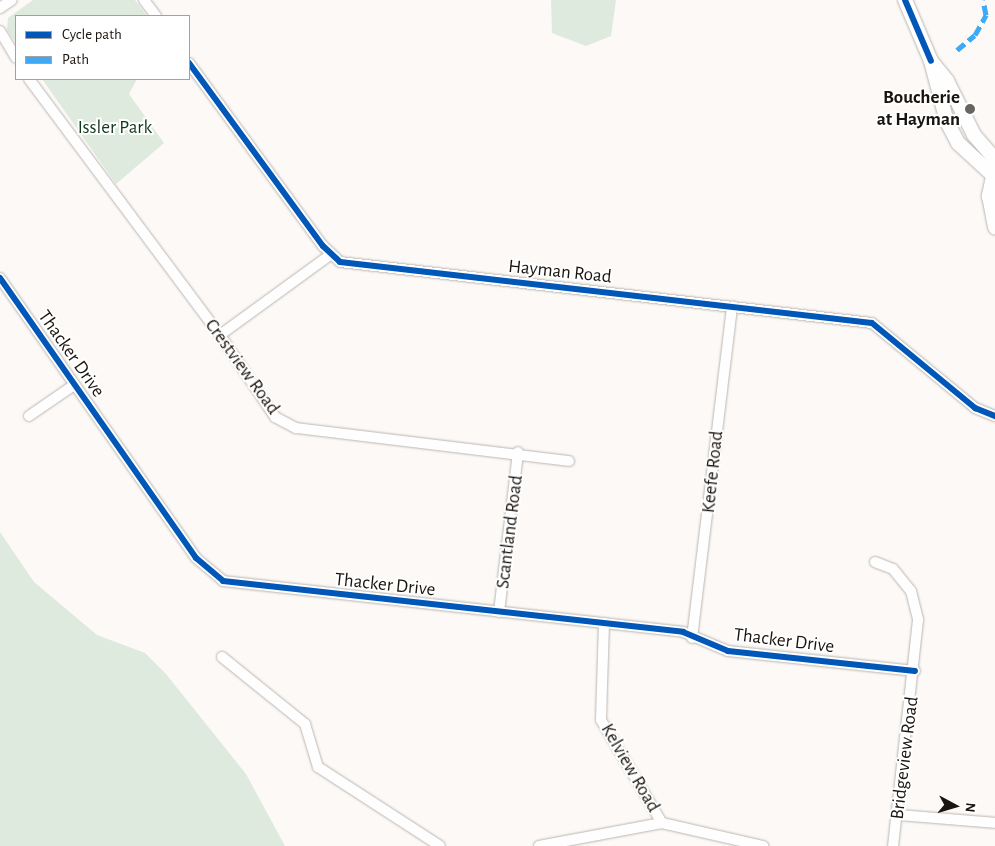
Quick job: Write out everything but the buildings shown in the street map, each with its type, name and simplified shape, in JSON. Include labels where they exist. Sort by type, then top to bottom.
[{"type":"main road","points":[[905,0],[931,61],[947,122],[958,143],[994,173],[989,196],[995,227]]},
{"type":"main road","points":[[931,61],[947,81],[974,135],[995,159]]},
{"type":"street","points":[[0,8],[12,0]]},
{"type":"street","points":[[144,0],[155,15]]},
{"type":"street","points":[[0,31],[15,56]]},
{"type":"street","points":[[190,64],[330,254],[220,335]]},
{"type":"street","name":"Crestview Road","points":[[30,80],[220,335],[275,417],[296,428],[518,452],[569,461]]},
{"type":"street","name":"Hayman Road","points":[[330,254],[340,262],[872,323],[975,408],[995,416]]},
{"type":"street","name":"Thacker Drive","points":[[0,278],[196,558],[223,581],[683,632],[692,638],[728,651],[914,671]]},
{"type":"street","name":"Keefe Road","points":[[692,638],[732,306]]},
{"type":"street","points":[[29,416],[74,385]]},
{"type":"street","name":"Scantland Road","points":[[500,612],[518,452]]},
{"type":"street","name":"Bridgeview Road","points":[[874,562],[893,569],[910,590],[918,620],[898,816],[893,846]]},
{"type":"street","name":"Kelview Road","points":[[604,623],[601,720],[662,823]]},
{"type":"street","points":[[222,657],[305,724],[318,767],[440,846]]},
{"type":"street","points":[[898,816],[995,823]]},
{"type":"street","points":[[539,846],[616,834],[662,823],[763,846]]},
{"type":"street","points":[[616,834],[616,846]]},
{"type":"green space","points":[[33,0],[135,0],[146,15],[15,15],[15,42],[7,30],[8,18]]},
{"type":"green space","points":[[551,0],[616,0],[611,36],[586,46],[552,33]]},
{"type":"green space","name":"Issler Park","points":[[43,80],[136,80],[129,94],[164,143],[116,184]]},
{"type":"green space","points":[[0,532],[34,582],[97,635],[145,653],[166,674],[246,774],[285,846],[0,846]]},
{"type":"marked path","points":[[957,50],[975,35],[986,15],[983,0]]},
{"type":"cycle path","points":[[905,0],[931,61]]},
{"type":"cycle path","points":[[190,64],[323,246],[340,262],[872,323],[975,408],[995,416]]},
{"type":"cycle path","points":[[0,278],[196,558],[223,581],[683,632],[728,651],[915,671]]},
{"type":"place","name":"Boucherie at Hayman","points":[[970,109]]}]
